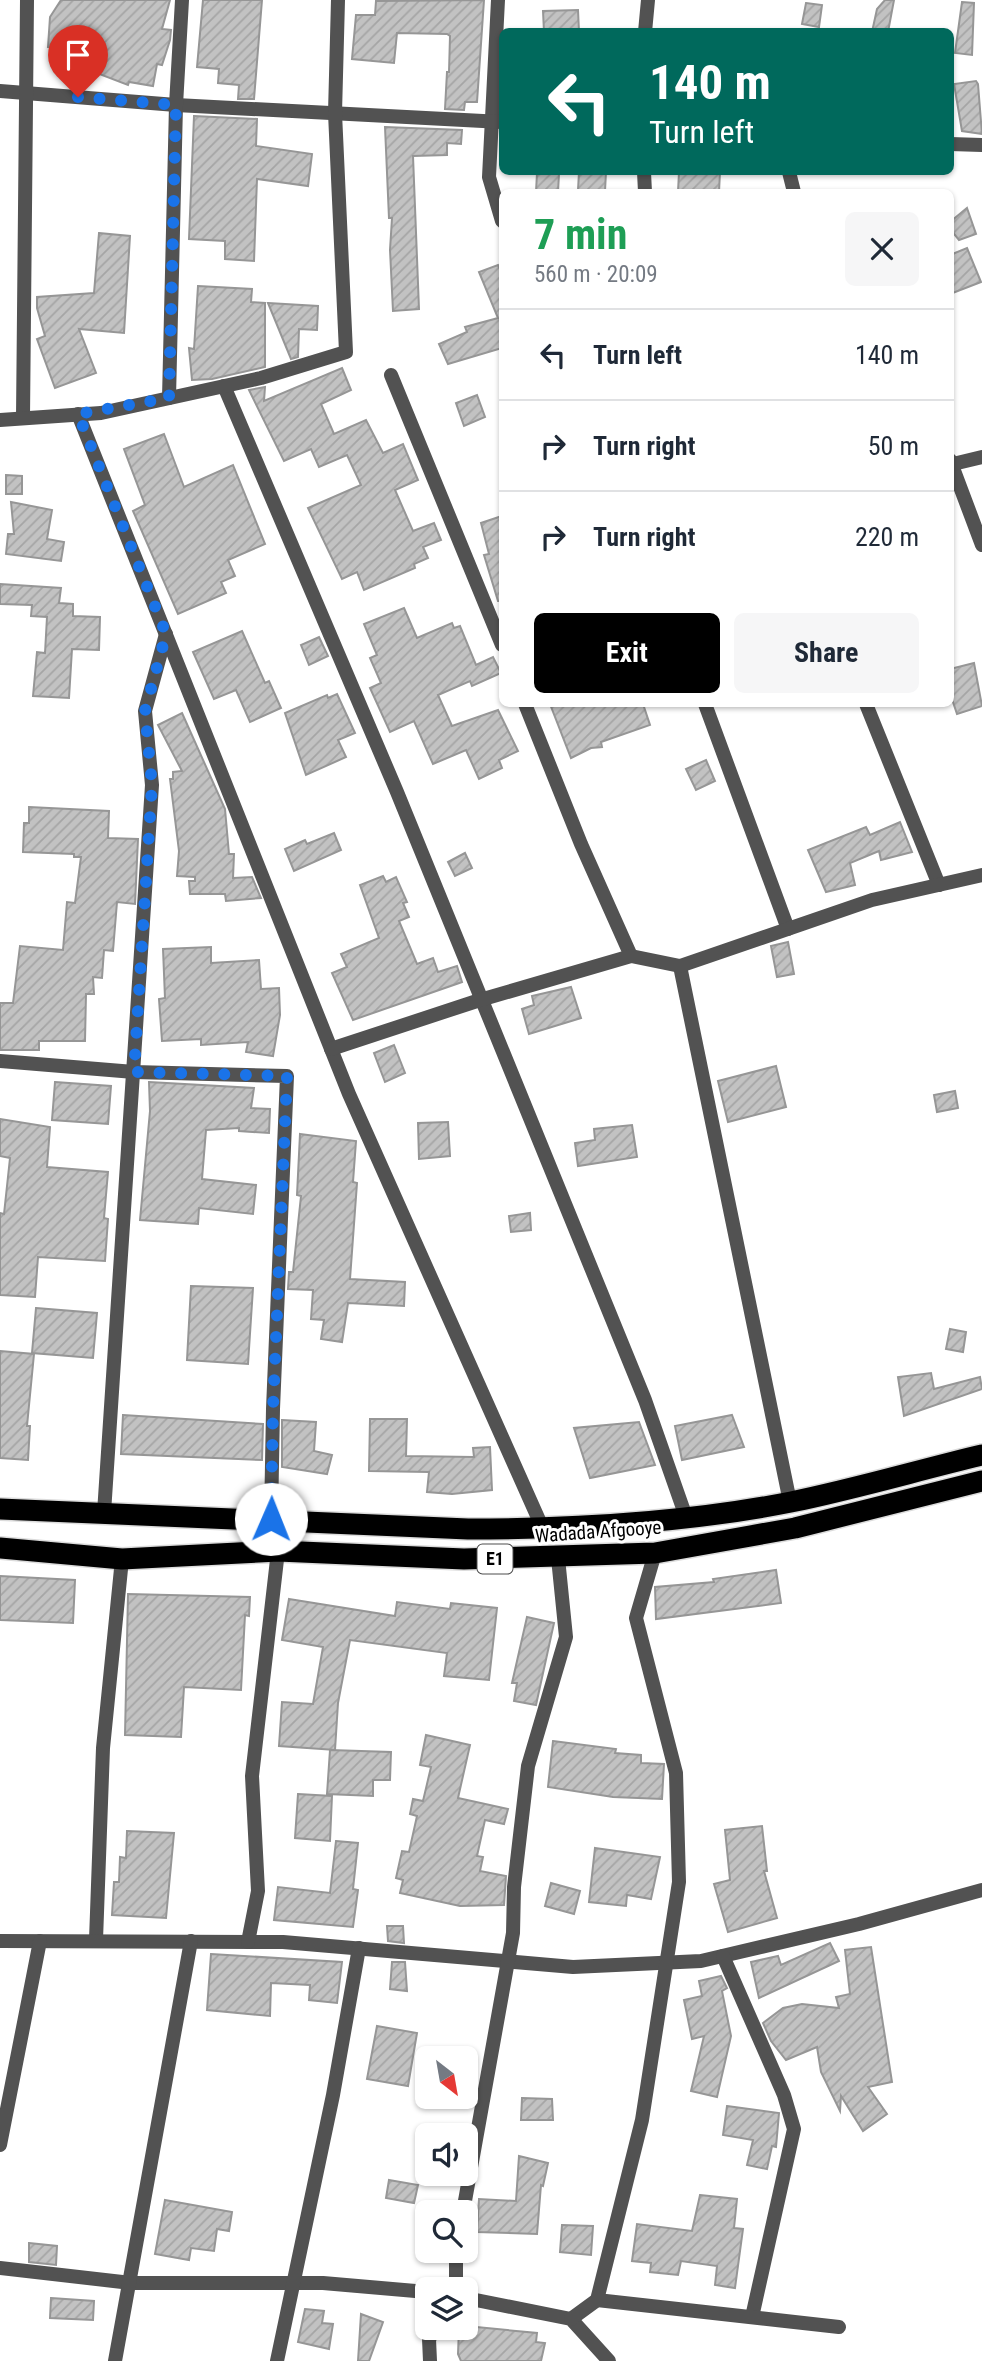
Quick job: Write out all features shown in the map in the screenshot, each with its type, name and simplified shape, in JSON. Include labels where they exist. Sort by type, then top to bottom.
[{"type":"highway","name":"Wadada Afgooye","points":[[0,1509],[468,1529],[543,1529],[686,1517],[790,1502],[982,1455]]},
{"type":"highway","name":"Wadada Afgooye","points":[[0,1548],[122,1559],[278,1551],[464,1559],[655,1553],[795,1528],[982,1481]]},
{"type":"street","points":[[23,418],[29,93],[27,0]]},
{"type":"street","points":[[169,398],[176,105],[182,0]]},
{"type":"street","points":[[0,420],[78,414],[169,398],[224,386],[346,352],[335,113],[338,0]]},
{"type":"street","points":[[498,0],[498,122],[489,177],[499,211]]},
{"type":"street","points":[[645,28],[648,0]]},
{"type":"street","points":[[0,91],[176,105],[498,122]]},
{"type":"street","points":[[954,144],[982,145]]},
{"type":"street","points":[[391,375],[499,638]]},
{"type":"street","points":[[224,386],[397,792],[645,1399],[686,1517]]},
{"type":"street","points":[[78,414],[331,1049],[449,1324],[543,1529]]},
{"type":"street","points":[[954,462],[982,457]]},
{"type":"street","points":[[954,468],[982,545]]},
{"type":"street","points":[[104,1513],[152,785],[145,711],[166,634]]},
{"type":"street","points":[[527,707],[581,844],[631,956]]},
{"type":"street","points":[[706,707],[788,929]]},
{"type":"street","points":[[867,707],[939,885]]},
{"type":"street","points":[[331,1049],[480,1000],[631,956],[680,966],[872,900],[982,875]]},
{"type":"street","points":[[680,966],[790,1502]]},
{"type":"street","points":[[0,1061],[134,1072],[287,1076],[271,1519]]},
{"type":"street","points":[[248,1942],[258,1891],[252,1776],[278,1551]]},
{"type":"street","points":[[571,2319],[597,2300],[642,2120],[680,1882],[676,1773],[636,1618],[655,1553]]},
{"type":"street","points":[[465,2200],[513,1933],[514,1887],[528,1766],[566,1637],[558,1558]]},
{"type":"street","points":[[96,1940],[103,1748],[122,1559]]},
{"type":"street","points":[[0,1941],[248,1942],[359,1948],[573,1967],[723,1956],[859,1924],[982,1890]]},
{"type":"street","points":[[0,2145],[40,1941]]},
{"type":"street","points":[[115,2361],[191,1941]]},
{"type":"street","points":[[277,2361],[333,2095],[359,1948]]},
{"type":"street","points":[[723,1956],[784,2095],[794,2130],[751,2317]]},
{"type":"street","points":[[0,2269],[131,2283],[323,2283],[415,2291]]},
{"type":"street","points":[[478,2300],[571,2319],[609,2361]]},
{"type":"street","points":[[597,2300],[839,2327]]},
{"type":"street","points":[[429,2340],[430,2361]]},
{"type":"building","points":[[61,0],[170,0],[162,29],[171,30],[170,40],[162,65],[157,64],[153,86],[129,82],[128,85],[60,59],[63,48],[48,47],[50,17]]},
{"type":"building","points":[[203,0],[262,0],[254,99],[238,99],[239,85],[218,83],[219,69],[197,67]]},
{"type":"building","points":[[484,0],[477,102],[465,102],[464,110],[445,109],[450,36],[447,34],[397,33],[394,63],[352,59],[356,15],[375,15],[376,1]]},
{"type":"building","points":[[885,0],[894,0],[889,28],[873,28],[877,9]]},
{"type":"building","points":[[962,2],[974,3],[972,55],[955,53]]},
{"type":"building","points":[[806,3],[822,5],[819,27],[802,24]]},
{"type":"building","points":[[578,10],[579,28],[544,28],[543,11]]},
{"type":"building","points":[[976,81],[982,134],[962,131],[954,84]]},
{"type":"building","points":[[194,116],[257,119],[256,146],[312,154],[308,186],[257,179],[254,261],[225,259],[225,241],[189,239]]},
{"type":"building","points":[[385,127],[462,130],[461,144],[447,143],[447,155],[413,156],[419,309],[393,311],[390,250],[392,218],[389,218]]},
{"type":"building","points":[[537,175],[559,175],[558,189],[536,189]]},
{"type":"building","points":[[579,175],[606,175],[605,189],[578,189]]},
{"type":"building","points":[[679,175],[720,175],[719,189],[678,189]]},
{"type":"building","points":[[967,208],[976,234],[959,240],[954,234],[954,219]]},
{"type":"building","points":[[99,233],[130,236],[124,333],[79,329],[96,373],[55,388],[37,339],[45,336],[37,308],[37,297],[94,293]]},
{"type":"building","points":[[967,248],[981,282],[954,292],[954,253]]},
{"type":"building","points":[[498,265],[499,267],[499,349],[448,364],[439,344],[467,332],[465,327],[498,318],[479,272]]},
{"type":"building","points":[[198,286],[252,289],[251,302],[265,303],[265,367],[212,379],[192,380],[189,348],[194,349]]},
{"type":"building","points":[[268,303],[318,306],[317,330],[299,329],[298,357],[291,359]]},
{"type":"building","points":[[342,368],[351,390],[321,404],[334,434],[366,420],[383,453],[403,444],[418,480],[395,490],[413,531],[434,523],[441,540],[423,547],[428,558],[414,564],[415,568],[364,590],[357,572],[342,579],[308,508],[361,485],[347,455],[319,467],[311,449],[284,461],[249,390],[265,387],[264,401]]},
{"type":"building","points":[[477,395],[485,417],[464,426],[456,403]]},
{"type":"building","points":[[164,434],[184,487],[233,465],[265,544],[228,560],[235,576],[221,582],[226,593],[178,614],[133,511],[145,505],[124,449]]},
{"type":"building","points":[[6,475],[22,476],[22,494],[6,494]]},
{"type":"building","points":[[11,502],[52,510],[47,539],[64,542],[61,561],[6,554],[8,534],[14,534]]},
{"type":"building","points":[[499,517],[499,601],[484,555],[489,554],[481,523]]},
{"type":"building","points":[[0,584],[61,588],[59,603],[73,604],[73,616],[100,617],[99,650],[72,649],[69,698],[33,696],[37,652],[45,653],[47,617],[31,616],[32,605],[0,604]]},
{"type":"building","points":[[404,608],[417,638],[452,623],[454,628],[460,626],[476,665],[493,657],[499,674],[472,686],[470,681],[438,695],[452,726],[498,710],[518,751],[499,760],[502,768],[479,779],[466,750],[433,764],[414,721],[390,732],[370,688],[381,683],[370,658],[377,655],[364,624]]},
{"type":"building","points":[[242,631],[265,683],[269,681],[281,708],[250,722],[236,690],[214,699],[193,652]]},
{"type":"building","points":[[319,637],[328,656],[309,665],[301,645]]},
{"type":"building","points":[[974,663],[982,706],[957,714],[954,705],[954,668]]},
{"type":"building","points":[[337,694],[355,733],[338,740],[346,757],[306,775],[285,713],[327,695],[328,698]]},
{"type":"building","points":[[551,707],[644,707],[650,725],[601,742],[602,747],[591,748],[571,758]]},
{"type":"building","points":[[182,713],[225,809],[229,854],[234,854],[233,878],[252,877],[261,898],[226,901],[225,894],[190,894],[189,881],[195,881],[195,877],[177,876],[179,851],[170,779],[173,779],[173,772],[182,771],[158,725]]},
{"type":"building","points":[[706,760],[715,781],[696,790],[686,769]]},
{"type":"building","points":[[29,807],[109,811],[108,838],[138,839],[135,904],[117,902],[113,951],[104,950],[102,978],[93,977],[94,994],[86,994],[85,1041],[39,1041],[39,1050],[0,1050],[0,1003],[13,1003],[20,946],[63,950],[67,902],[75,903],[81,857],[74,857],[74,854],[23,852],[24,823],[29,823]]},
{"type":"building","points":[[900,822],[912,852],[881,860],[879,851],[850,863],[855,885],[826,892],[808,850],[866,827],[870,835]]},
{"type":"building","points":[[334,833],[341,850],[294,871],[285,849],[305,840],[307,844]]},
{"type":"building","points":[[465,853],[472,868],[455,876],[448,862]]},
{"type":"building","points":[[383,876],[386,882],[396,877],[407,902],[403,903],[409,917],[399,921],[417,964],[433,958],[438,972],[457,966],[462,982],[353,1020],[332,973],[347,967],[341,954],[379,938],[360,885]]},
{"type":"building","points":[[788,942],[794,974],[777,977],[771,946]]},
{"type":"building","points":[[211,947],[211,963],[259,960],[261,989],[279,988],[280,1015],[273,1056],[246,1052],[248,1042],[201,1045],[201,1039],[162,1041],[159,999],[165,998],[163,949]]},
{"type":"building","points":[[571,987],[581,1018],[529,1034],[522,1009],[534,1005],[532,996]]},
{"type":"building","points":[[394,1045],[405,1073],[385,1082],[374,1053]]},
{"type":"building","points":[[776,1066],[786,1107],[728,1122],[718,1081]]},
{"type":"building","points":[[55,1082],[111,1086],[108,1124],[52,1120]]},
{"type":"building","points":[[149,1082],[254,1088],[251,1108],[270,1109],[269,1133],[239,1131],[239,1128],[206,1130],[202,1179],[256,1185],[253,1214],[199,1208],[198,1224],[140,1220],[150,1111]]},
{"type":"building","points":[[955,1091],[958,1108],[937,1112],[934,1095]]},
{"type":"building","points":[[0,1119],[50,1127],[47,1167],[108,1172],[104,1218],[108,1219],[105,1261],[38,1257],[35,1297],[0,1295],[0,1213],[4,1214],[10,1158],[0,1156]]},
{"type":"building","points":[[448,1122],[450,1156],[419,1159],[418,1123]]},
{"type":"building","points":[[632,1125],[637,1157],[578,1166],[575,1143],[595,1140],[594,1129]]},
{"type":"building","points":[[300,1134],[356,1141],[353,1182],[357,1183],[350,1279],[405,1282],[404,1306],[348,1303],[342,1342],[321,1339],[324,1320],[311,1319],[313,1290],[288,1289],[289,1272],[293,1272],[301,1196],[297,1195]]},
{"type":"building","points":[[530,1213],[531,1230],[511,1232],[509,1216]]},
{"type":"building","points":[[191,1286],[253,1288],[248,1364],[187,1360]]},
{"type":"building","points":[[36,1308],[97,1313],[93,1358],[32,1353]]},
{"type":"building","points":[[950,1329],[966,1332],[963,1352],[946,1349]]},
{"type":"building","points":[[0,1351],[34,1354],[27,1426],[30,1426],[28,1460],[0,1458]]},
{"type":"building","points":[[931,1373],[934,1389],[980,1377],[982,1389],[904,1416],[898,1377]]},
{"type":"building","points":[[123,1415],[263,1424],[262,1460],[121,1454]]},
{"type":"building","points":[[732,1415],[744,1447],[682,1460],[675,1426]]},
{"type":"building","points":[[370,1419],[407,1419],[406,1456],[474,1457],[473,1448],[490,1447],[492,1490],[452,1494],[427,1492],[429,1472],[369,1471]]},
{"type":"building","points":[[282,1420],[316,1422],[314,1451],[332,1455],[327,1474],[282,1467]]},
{"type":"building","points":[[639,1422],[655,1465],[590,1478],[574,1428]]},
{"type":"building","points":[[776,1570],[781,1603],[656,1619],[655,1587],[714,1582],[713,1579]]},
{"type":"building","points":[[0,1576],[75,1580],[73,1623],[0,1620]]},
{"type":"building","points":[[128,1594],[250,1597],[249,1616],[245,1615],[241,1690],[184,1687],[181,1737],[125,1735]]},
{"type":"building","points":[[289,1599],[395,1616],[397,1602],[450,1609],[451,1603],[497,1608],[489,1680],[444,1676],[447,1653],[350,1640],[338,1703],[335,1750],[279,1746],[282,1702],[313,1704],[323,1647],[282,1640]]},
{"type":"building","points":[[527,1617],[554,1623],[536,1705],[514,1701],[517,1683],[512,1683]]},
{"type":"building","points":[[426,1735],[470,1745],[458,1798],[508,1809],[504,1824],[485,1820],[477,1856],[483,1857],[480,1871],[506,1876],[504,1905],[460,1906],[400,1893],[403,1880],[396,1878],[402,1851],[409,1852],[417,1816],[410,1814],[413,1799],[423,1801],[431,1767],[420,1765]]},
{"type":"building","points":[[553,1741],[616,1749],[615,1753],[641,1755],[641,1763],[664,1764],[662,1799],[613,1797],[548,1787]]},
{"type":"building","points":[[330,1750],[391,1752],[390,1780],[373,1780],[373,1796],[327,1794]]},
{"type":"building","points":[[298,1794],[332,1796],[330,1841],[295,1838]]},
{"type":"building","points":[[762,1826],[767,1871],[764,1871],[777,1918],[728,1932],[714,1884],[730,1880],[725,1830]]},
{"type":"building","points":[[127,1831],[174,1833],[166,1918],[112,1915],[114,1882],[119,1882],[120,1857],[126,1858]]},
{"type":"building","points":[[336,1841],[358,1843],[353,1889],[358,1890],[353,1927],[274,1920],[278,1887],[330,1893]]},
{"type":"building","points":[[595,1848],[660,1857],[651,1899],[627,1895],[626,1906],[589,1902]]},
{"type":"building","points":[[551,1883],[580,1891],[574,1914],[545,1906]]},
{"type":"building","points":[[387,1926],[403,1926],[404,1943],[388,1941]]},
{"type":"building","points":[[830,1943],[839,1961],[759,1998],[751,1962],[778,1956],[781,1965]]},
{"type":"building","points":[[871,1947],[892,2082],[868,2087],[887,2114],[863,2131],[841,2096],[840,2111],[821,2072],[817,2047],[786,2060],[771,2041],[763,2023],[783,2008],[802,2004],[839,2008],[836,1997],[850,1994],[845,1950]]},
{"type":"building","points":[[211,1954],[342,1962],[337,2003],[309,2000],[310,1985],[271,1983],[270,2016],[207,2010]]},
{"type":"building","points":[[392,1962],[405,1962],[407,1991],[390,1989]]},
{"type":"building","points":[[721,1976],[727,1988],[722,1991],[731,2036],[717,2097],[691,2091],[704,2036],[692,2039],[684,2000],[702,1996],[699,1981]]},
{"type":"building","points":[[377,2026],[417,2033],[408,2086],[367,2079]]},
{"type":"building","points":[[522,2098],[552,2099],[553,2120],[521,2120]]},
{"type":"building","points":[[727,2106],[779,2113],[776,2147],[772,2146],[767,2169],[747,2165],[753,2140],[723,2135]]},
{"type":"building","points":[[519,2156],[548,2163],[543,2186],[541,2185],[537,2234],[478,2232],[479,2199],[516,2201]]},
{"type":"building","points":[[389,2180],[418,2186],[414,2203],[386,2198]]},
{"type":"building","points":[[700,2195],[737,2199],[734,2228],[743,2229],[735,2288],[715,2285],[717,2266],[681,2261],[678,2275],[650,2272],[651,2263],[632,2261],[637,2224],[692,2231]]},
{"type":"building","points":[[165,2200],[232,2212],[229,2231],[217,2229],[214,2251],[191,2248],[189,2260],[155,2254]]},
{"type":"building","points":[[562,2225],[593,2226],[591,2255],[560,2252]]},
{"type":"building","points":[[29,2243],[57,2246],[56,2265],[29,2262]]},
{"type":"building","points":[[51,2298],[94,2301],[93,2320],[50,2318]]},
{"type":"building","points":[[305,2309],[324,2311],[322,2323],[333,2324],[329,2349],[298,2342]]},
{"type":"building","points":[[361,2314],[383,2322],[369,2361],[358,2361]]},
{"type":"building","points":[[478,2327],[537,2333],[536,2342],[545,2343],[541,2361],[461,2361],[458,2354],[459,2340],[478,2340]]},
{"type":"route","points":[[78,97],[176,105],[169,398],[78,414],[166,634],[145,711],[152,785],[134,1072],[287,1076],[271,1519]]}]
